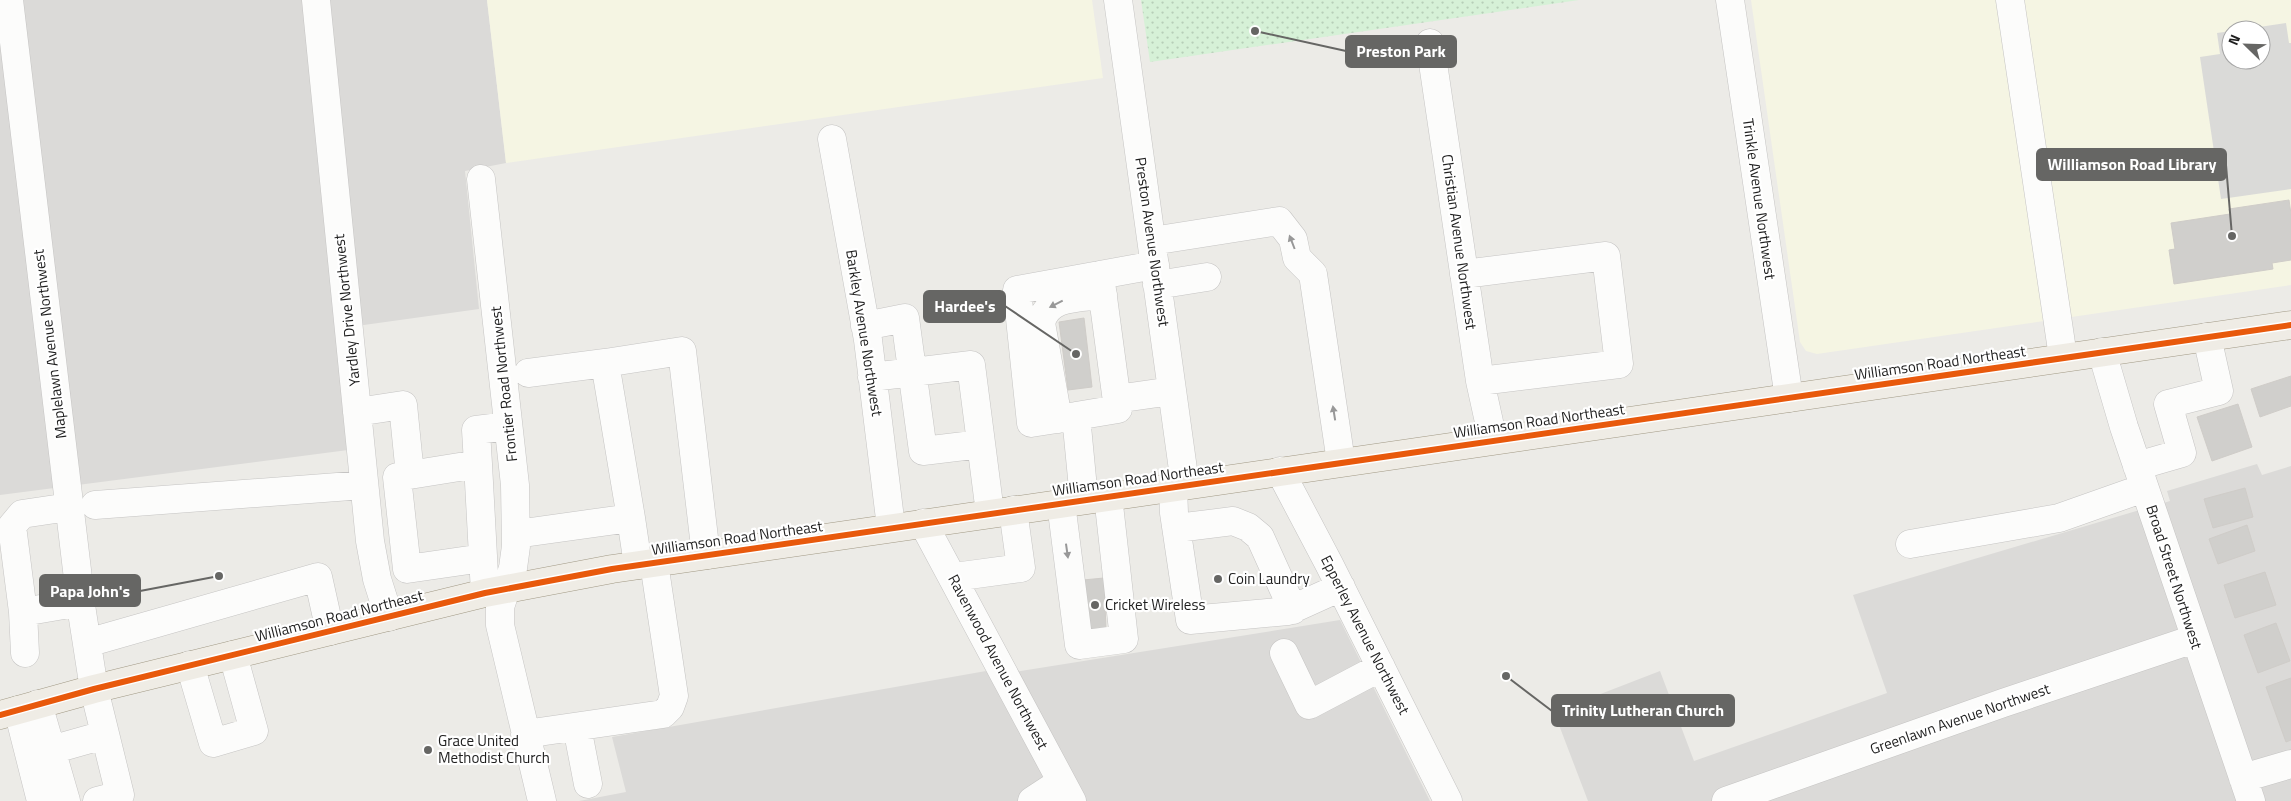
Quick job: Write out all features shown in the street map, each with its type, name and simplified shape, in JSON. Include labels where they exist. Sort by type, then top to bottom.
[{"type":"main road","name":"Williamson Road Northeast","points":[[19,710],[94,689],[495,590],[646,564],[1179,485],[2291,325]]},
{"type":"street","name":"Maplelawn Avenue Northwest","points":[[9,0],[82,506],[81,602],[94,689],[120,795],[97,801]]},
{"type":"street","name":"Yardley Drive Northwest","points":[[316,0],[364,485],[377,579],[390,617]]},
{"type":"street","name":"Preston Avenue Northwest","points":[[1118,0],[1172,391],[1179,485],[1177,528],[1190,620],[1294,610]]},
{"type":"street","name":"Trinkle Avenue Northwest","points":[[1730,0],[1789,398]]},
{"type":"street","points":[[2010,0],[2063,357]]},
{"type":"street","name":"Christian Avenue Northwest","points":[[1430,43],[1480,382],[1492,440]]},
{"type":"street","name":"Barkley Avenue Northwest","points":[[832,138],[865,326],[891,527]]},
{"type":"street","name":"Frontier Road Northwest","points":[[481,180],[515,485],[516,534],[513,568],[495,590]]},
{"type":"street","points":[[1084,499],[1080,645],[1124,639],[1084,499],[1067,418],[1041,323],[1042,316],[1049,307],[1060,301],[1155,263],[1279,221],[1293,239],[1297,258],[1313,274],[1340,462]]},
{"type":"street","points":[[1464,274],[1606,256],[1619,364],[1480,382]]},
{"type":"street","points":[[1155,263],[1207,277]]},
{"type":"street","points":[[1101,285],[1118,409],[1031,423],[1017,290],[1101,285]]},
{"type":"street","points":[[865,326],[905,318],[923,451],[981,444]]},
{"type":"street","points":[[1910,544],[2059,518],[2141,477],[2182,453],[2168,404],[2219,391],[2207,337]]},
{"type":"street","points":[[528,373],[682,351],[706,555]]},
{"type":"street","name":"Broad Street Northwest","points":[[2102,352],[2194,639],[2247,790]]},
{"type":"street","points":[[525,734],[663,714],[670,707],[674,696],[646,564],[631,518],[605,363]]},
{"type":"street","points":[[872,377],[971,365],[981,444],[1002,512],[1029,567],[954,577]]},
{"type":"street","points":[[1116,399],[1172,391]]},
{"type":"street","points":[[357,412],[403,405],[410,475]]},
{"type":"street","points":[[508,426],[476,430],[483,558],[500,607],[500,625],[542,801]]},
{"type":"street","points":[[478,464],[396,477],[406,569],[483,558]]},
{"type":"street","name":"Epperley Avenue Northwest","points":[[1280,471],[1341,587],[1448,801]]},
{"type":"street","points":[[25,653],[23,612],[6,527],[22,514],[82,506],[364,485]]},
{"type":"street","points":[[516,534],[631,518]]},
{"type":"street","points":[[1177,528],[1233,521],[1248,526],[1260,537],[1294,610],[1341,587]]},
{"type":"street","name":"Ravenwood Avenue Northwest","points":[[923,523],[954,577],[1067,791]]},
{"type":"street","points":[[372,550],[404,545]]},
{"type":"street","points":[[87,643],[318,577],[330,631]]},
{"type":"street","points":[[23,612],[81,602]]},
{"type":"street","name":"Greenlawn Avenue Northwest","points":[[1726,801],[2003,703],[2194,639]]},
{"type":"street","points":[[1284,652],[1309,705],[1381,667]]},
{"type":"street","points":[[190,665],[213,744],[254,731],[233,655]]},
{"type":"street","points":[[19,710],[51,750],[66,801]]},
{"type":"street","points":[[19,710],[41,801]]},
{"type":"street","points":[[576,727],[588,784]]},
{"type":"street","points":[[51,750],[104,735]]},
{"type":"street","points":[[2247,790],[2291,764]]},
{"type":"street","points":[[1032,801],[1067,791]]},
{"type":"shaded area","points":[[0,0],[487,0],[506,163],[465,171],[479,309],[335,329],[348,450],[0,495]]},
{"type":"shaded area","points":[[487,0],[1092,0],[1103,78],[506,163]]},
{"type":"shaded area","points":[[1751,0],[2291,0],[2291,285],[1817,354],[1806,351],[1800,342]]},
{"type":"shaded area","points":[[2286,23],[2289,43],[2291,43],[2291,189],[2221,199],[2200,57],[2220,54],[2217,33],[2221,32],[2221,70],[2271,70],[2271,25]]},
{"type":"shaded area","points":[[2257,464],[2262,475],[2291,466],[2291,801],[1588,801],[1554,712],[1660,671],[1694,761],[1887,693],[1853,595],[2170,501],[2167,491]]},
{"type":"shaded area","points":[[1340,620],[1430,801],[579,801],[626,792],[612,737],[986,671],[990,676]]},
{"type":"green space","points":[[1141,0],[1579,0],[1150,62]]},
{"type":"building","points":[[2289,200],[2291,214],[2291,260],[2272,263],[2273,269],[2174,284],[2169,250],[2175,249],[2171,223],[2230,214],[2229,209]]},
{"type":"building","points":[[1084,318],[1092,387],[1068,390],[1059,322]]},
{"type":"building","points":[[2291,376],[2291,406],[2260,417],[2251,389]]},
{"type":"building","points":[[2238,404],[2252,447],[2212,461],[2197,417]]},
{"type":"building","points":[[2245,488],[2253,517],[2213,528],[2204,499]]},
{"type":"building","points":[[2247,525],[2255,551],[2218,564],[2209,539]]},
{"type":"building","points":[[2265,572],[2276,605],[2235,618],[2224,585]]},
{"type":"building","name":"Cricket Wireless","points":[[1104,578],[1106,630],[1085,632],[1083,580]]},
{"type":"building","points":[[2276,623],[2290,661],[2258,673],[2244,635]]},
{"type":"building","points":[[2291,678],[2291,740],[2286,742],[2266,687]]},
{"type":"cycle path","points":[[0,715],[94,689],[485,593],[612,569],[2291,325]]},
{"type":"place","name":"Preston Park","points":[[1255,31]]},
{"type":"place","name":"Williamson Road Library","points":[[2232,236]]},
{"type":"place","name":"Hardee's","points":[[1076,354]]},
{"type":"place","name":"Papa John's","points":[[219,576]]},
{"type":"place","name":"Coin Laundry","points":[[1218,579]]},
{"type":"place","name":"Cricket Wireless","points":[[1095,605]]},
{"type":"place","name":"Trinity Lutheran Church","points":[[1506,676]]},
{"type":"place","name":"Grace United Methodist Church","points":[[428,750]]}]
